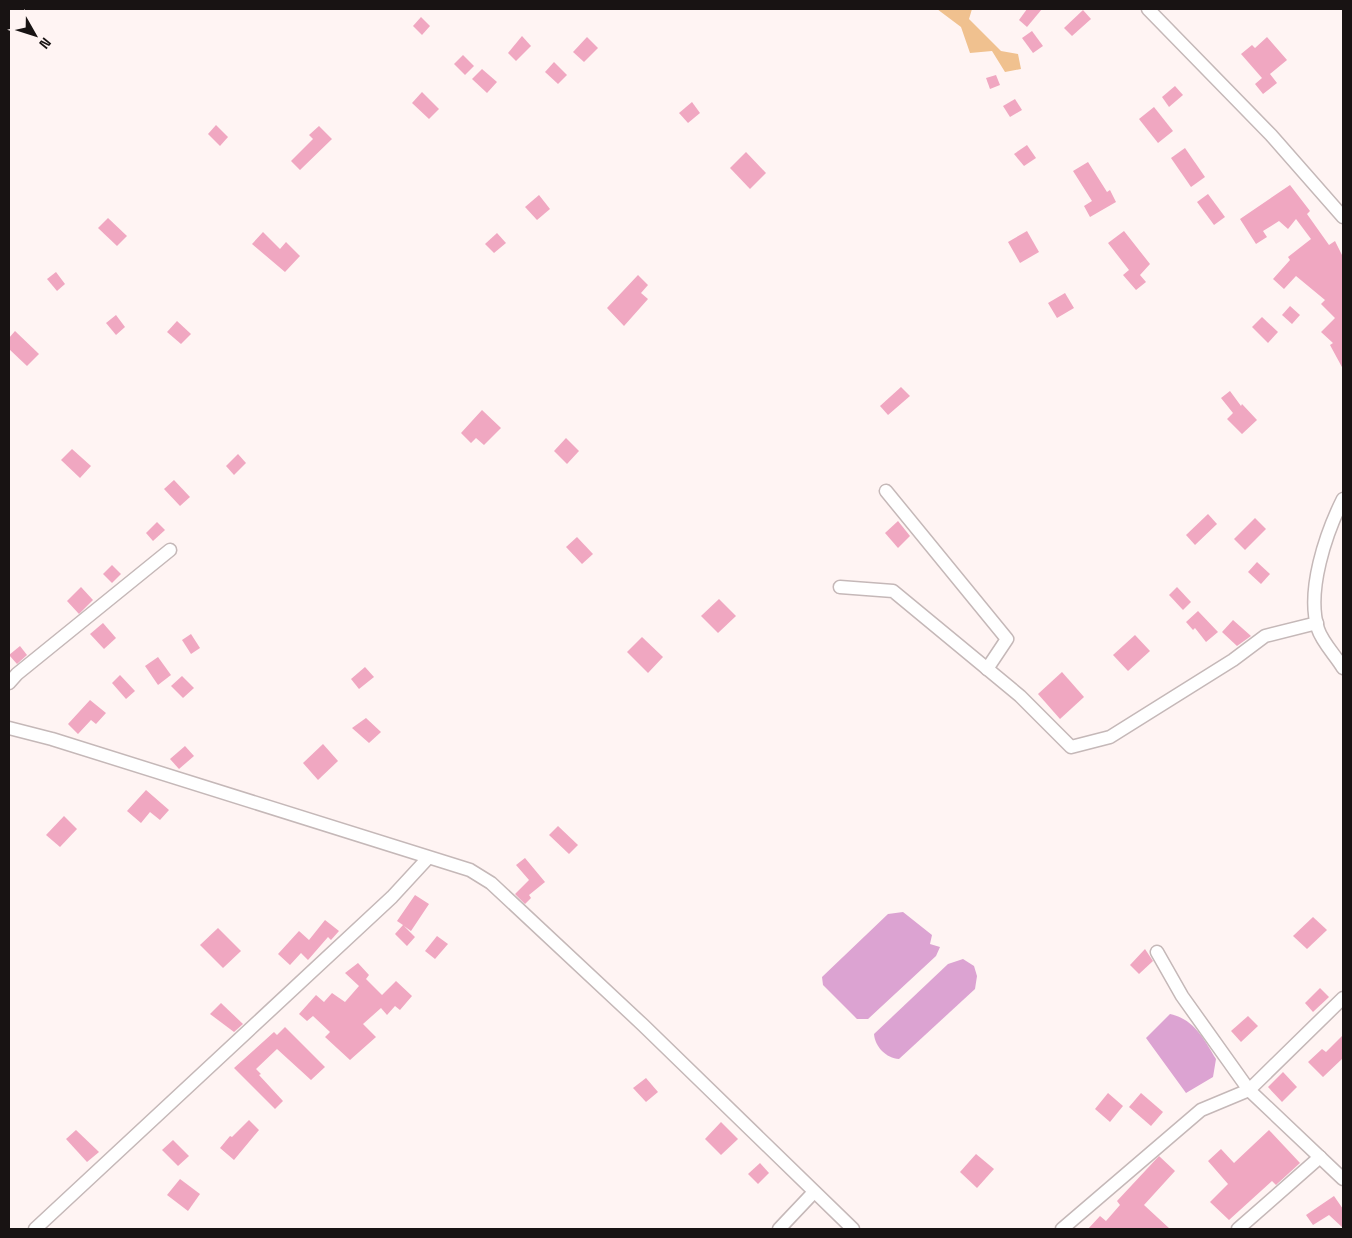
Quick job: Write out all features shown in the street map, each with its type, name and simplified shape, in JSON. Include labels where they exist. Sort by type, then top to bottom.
[{"type":"street","points":[[1148,9],[1272,136],[1343,217]]},
{"type":"street","points":[[886,491],[1007,639],[987,669]]},
{"type":"street","points":[[1343,499],[1333,518],[1314,582],[1318,630],[1343,668]]},
{"type":"street","points":[[9,683],[17,674],[170,550]]},
{"type":"street","points":[[840,587],[893,591],[1020,696],[1071,747],[1110,737],[1233,660],[1265,636],[1317,623]]},
{"type":"street","points":[[9,728],[52,739],[470,870],[491,883],[643,1025],[853,1229]]},
{"type":"street","points":[[35,1229],[392,897],[428,858]]},
{"type":"street","points":[[1157,952],[1182,996],[1249,1090],[1343,1179]]},
{"type":"street","points":[[1062,1229],[1201,1110],[1249,1090],[1343,998]]},
{"type":"street","points":[[1238,1229],[1320,1157]]},
{"type":"street","points":[[779,1229],[814,1192]]},
{"type":"shaded area","points":[[937,9],[972,9],[969,19],[1001,51],[1018,54],[1021,69],[1005,72],[992,51],[970,53],[961,27]]},
{"type":"shaded area","points":[[903,912],[932,935],[930,944],[940,947],[936,956],[868,1019],[857,1019],[823,985],[822,977],[888,914]]},
{"type":"shaded area","points":[[963,959],[974,966],[977,976],[975,989],[899,1059],[882,1051],[876,1043],[874,1034],[948,964]]},
{"type":"shaded area","points":[[1170,1014],[1186,1020],[1192,1025],[1216,1059],[1213,1077],[1186,1093],[1146,1038]]},
{"type":"building","points":[[1027,9],[1042,9],[1027,27],[1019,20]]},
{"type":"building","points":[[1083,10],[1091,19],[1072,36],[1064,28]]},
{"type":"building","points":[[421,17],[430,26],[422,35],[413,26]]},
{"type":"building","points":[[1032,31],[1043,46],[1033,53],[1022,38]]},
{"type":"building","points":[[522,36],[531,46],[516,61],[508,53]]},
{"type":"building","points":[[587,37],[598,48],[584,62],[573,52]]},
{"type":"building","points":[[1267,37],[1287,60],[1270,74],[1277,83],[1263,94],[1255,84],[1262,78],[1241,54],[1252,45],[1255,48]]},
{"type":"building","points":[[463,55],[474,66],[465,75],[454,64]]},
{"type":"building","points":[[554,62],[567,75],[558,84],[545,72]]},
{"type":"building","points":[[482,69],[497,82],[487,93],[472,79]]},
{"type":"building","points":[[996,75],[1000,85],[990,89],[986,78]]},
{"type":"building","points":[[1175,86],[1183,95],[1169,107],[1162,97]]},
{"type":"building","points":[[422,92],[439,109],[429,119],[412,103]]},
{"type":"building","points":[[1015,99],[1022,110],[1010,117],[1003,106]]},
{"type":"building","points":[[692,102],[700,113],[688,123],[679,113]]},
{"type":"building","points":[[1154,107],[1173,131],[1158,143],[1139,119]]},
{"type":"building","points":[[216,125],[228,137],[220,146],[208,134]]},
{"type":"building","points":[[319,126],[332,139],[300,170],[291,161],[313,139],[309,135]]},
{"type":"building","points":[[1027,145],[1036,158],[1024,166],[1014,154]]},
{"type":"building","points":[[1185,148],[1205,177],[1191,187],[1171,158]]},
{"type":"building","points":[[746,152],[766,173],[750,189],[730,168]]},
{"type":"building","points":[[1088,162],[1107,192],[1110,190],[1116,202],[1090,217],[1084,206],[1092,201],[1073,171]]},
{"type":"building","points":[[1290,185],[1310,211],[1307,214],[1329,245],[1335,241],[1343,257],[1343,369],[1330,345],[1333,343],[1321,332],[1335,318],[1321,304],[1325,300],[1296,276],[1284,289],[1273,279],[1290,260],[1288,257],[1311,239],[1296,219],[1288,229],[1279,221],[1263,231],[1267,237],[1256,244],[1240,219]]},
{"type":"building","points":[[1208,194],[1225,217],[1214,225],[1197,202]]},
{"type":"building","points":[[539,195],[550,209],[537,220],[525,207]]},
{"type":"building","points":[[108,218],[127,236],[117,246],[98,228]]},
{"type":"building","points":[[1027,231],[1039,252],[1020,263],[1008,242]]},
{"type":"building","points":[[1124,231],[1150,264],[1140,275],[1146,282],[1136,290],[1123,275],[1129,270],[1108,243]]},
{"type":"building","points":[[263,232],[280,249],[286,242],[300,256],[285,272],[252,244]]},
{"type":"building","points":[[497,233],[506,243],[494,253],[485,244]]},
{"type":"building","points":[[56,272],[65,284],[57,291],[47,279]]},
{"type":"building","points":[[638,275],[648,285],[641,293],[648,299],[624,326],[607,308]]},
{"type":"building","points":[[1065,293],[1074,308],[1057,318],[1048,303]]},
{"type":"building","points":[[1290,306],[1300,315],[1292,324],[1282,315]]},
{"type":"building","points":[[116,315],[125,327],[116,335],[106,323]]},
{"type":"building","points":[[1262,317],[1278,332],[1268,343],[1252,327]]},
{"type":"building","points":[[177,321],[191,334],[181,344],[167,332]]},
{"type":"building","points":[[15,331],[39,354],[27,366],[9,349],[9,338]]},
{"type":"building","points":[[901,387],[910,396],[888,415],[880,406]]},
{"type":"building","points":[[1230,391],[1241,406],[1242,404],[1257,420],[1242,434],[1227,419],[1233,413],[1221,398]]},
{"type":"building","points":[[482,410],[501,428],[484,445],[476,438],[471,443],[461,433]]},
{"type":"building","points":[[566,438],[579,451],[567,464],[554,451]]},
{"type":"building","points":[[72,449],[91,466],[80,478],[61,460]]},
{"type":"building","points":[[238,454],[246,463],[234,475],[226,466]]},
{"type":"building","points":[[174,480],[190,497],[180,506],[164,489]]},
{"type":"building","points":[[1208,514],[1217,524],[1195,545],[1186,535]]},
{"type":"building","points":[[1255,518],[1266,529],[1245,550],[1234,539]]},
{"type":"building","points":[[898,521],[910,536],[898,548],[885,533]]},
{"type":"building","points":[[157,522],[165,530],[153,541],[146,533]]},
{"type":"building","points":[[577,537],[593,554],[582,564],[566,547]]},
{"type":"building","points":[[1257,562],[1270,574],[1261,584],[1248,572]]},
{"type":"building","points":[[112,565],[121,574],[112,583],[103,574]]},
{"type":"building","points":[[81,587],[93,600],[79,614],[67,601]]},
{"type":"building","points":[[1177,587],[1191,602],[1183,610],[1169,595]]},
{"type":"building","points":[[719,599],[736,616],[718,633],[701,616]]},
{"type":"building","points":[[1198,611],[1218,632],[1206,642],[1195,628],[1193,630],[1186,622]]},
{"type":"building","points":[[1233,620],[1251,636],[1237,646],[1222,632]]},
{"type":"building","points":[[103,623],[116,638],[104,649],[90,634]]},
{"type":"building","points":[[191,634],[200,648],[191,654],[182,640]]},
{"type":"building","points":[[1135,635],[1150,651],[1128,671],[1113,655]]},
{"type":"building","points":[[642,637],[663,657],[648,673],[627,652]]},
{"type":"building","points":[[20,646],[27,655],[17,664],[9,655]]},
{"type":"building","points":[[158,657],[171,675],[158,685],[145,666]]},
{"type":"building","points":[[365,667],[374,677],[359,689],[351,679]]},
{"type":"building","points":[[1062,672],[1084,697],[1060,719],[1038,694]]},
{"type":"building","points":[[120,675],[135,691],[126,699],[112,683]]},
{"type":"building","points":[[182,676],[194,688],[183,698],[171,686]]},
{"type":"building","points":[[90,700],[106,713],[96,724],[91,720],[78,734],[68,724]]},
{"type":"building","points":[[366,718],[381,732],[369,743],[352,728]]},
{"type":"building","points":[[323,744],[338,761],[318,780],[303,763]]},
{"type":"building","points":[[185,746],[194,756],[179,769],[170,759]]},
{"type":"building","points":[[146,790],[169,810],[160,820],[150,812],[141,823],[127,811]]},
{"type":"building","points":[[64,816],[77,829],[60,847],[46,835]]},
{"type":"building","points":[[558,826],[578,845],[569,854],[549,835]]},
{"type":"building","points":[[525,858],[545,882],[529,895],[531,898],[525,904],[515,894],[529,880],[516,865]]},
{"type":"building","points":[[415,895],[429,904],[411,931],[404,926],[415,937],[407,946],[395,934],[403,925],[397,921]]},
{"type":"building","points":[[1313,917],[1327,930],[1307,949],[1293,936]]},
{"type":"building","points":[[325,920],[339,931],[331,940],[328,937],[308,960],[301,953],[290,965],[278,954],[299,931],[309,940]]},
{"type":"building","points":[[218,928],[241,951],[223,968],[200,945]]},
{"type":"building","points":[[437,936],[448,944],[435,959],[425,951]]},
{"type":"building","points":[[1145,949],[1153,961],[1139,974],[1130,965]]},
{"type":"building","points":[[358,963],[369,975],[366,979],[382,995],[396,981],[412,996],[400,1010],[395,1006],[387,1015],[381,1008],[363,1024],[376,1037],[350,1060],[325,1037],[330,1032],[313,1016],[307,1021],[299,1014],[316,995],[324,1002],[332,993],[345,1002],[359,986],[345,973]]},
{"type":"building","points":[[1320,988],[1329,997],[1313,1012],[1305,1003]]},
{"type":"building","points":[[221,1003],[243,1024],[234,1032],[210,1014]]},
{"type":"building","points":[[1248,1016],[1258,1026],[1241,1042],[1231,1031]]},
{"type":"building","points":[[285,1027],[325,1067],[311,1080],[277,1049],[256,1069],[261,1074],[259,1075],[283,1101],[275,1109],[234,1068],[274,1032],[277,1035]]},
{"type":"building","points":[[1343,1035],[1343,1058],[1323,1077],[1308,1062],[1322,1049],[1326,1052]]},
{"type":"building","points":[[1283,1072],[1297,1087],[1282,1102],[1268,1087]]},
{"type":"building","points":[[646,1078],[658,1092],[646,1102],[633,1088]]},
{"type":"building","points":[[1108,1093],[1123,1106],[1110,1122],[1095,1109]]},
{"type":"building","points":[[1141,1093],[1163,1112],[1151,1126],[1129,1107]]},
{"type":"building","points":[[249,1120],[259,1130],[234,1160],[220,1148],[230,1136],[232,1137]]},
{"type":"building","points":[[721,1122],[738,1139],[721,1155],[705,1139]]},
{"type":"building","points":[[76,1130],[99,1152],[87,1162],[66,1139]]},
{"type":"building","points":[[1269,1130],[1300,1163],[1276,1185],[1272,1181],[1229,1220],[1210,1202],[1228,1184],[1208,1161],[1221,1149],[1234,1163]]},
{"type":"building","points":[[173,1140],[189,1156],[178,1166],[162,1150]]},
{"type":"building","points":[[976,1154],[994,1169],[977,1188],[960,1172]]},
{"type":"building","points":[[1159,1156],[1175,1171],[1144,1205],[1170,1229],[1088,1229],[1100,1216],[1106,1221],[1120,1205],[1117,1201]]},
{"type":"building","points":[[760,1163],[769,1173],[758,1184],[748,1174]]},
{"type":"building","points":[[180,1179],[200,1194],[188,1211],[167,1195]]},
{"type":"building","points":[[1334,1196],[1343,1209],[1343,1228],[1329,1215],[1313,1225],[1306,1215]]}]
